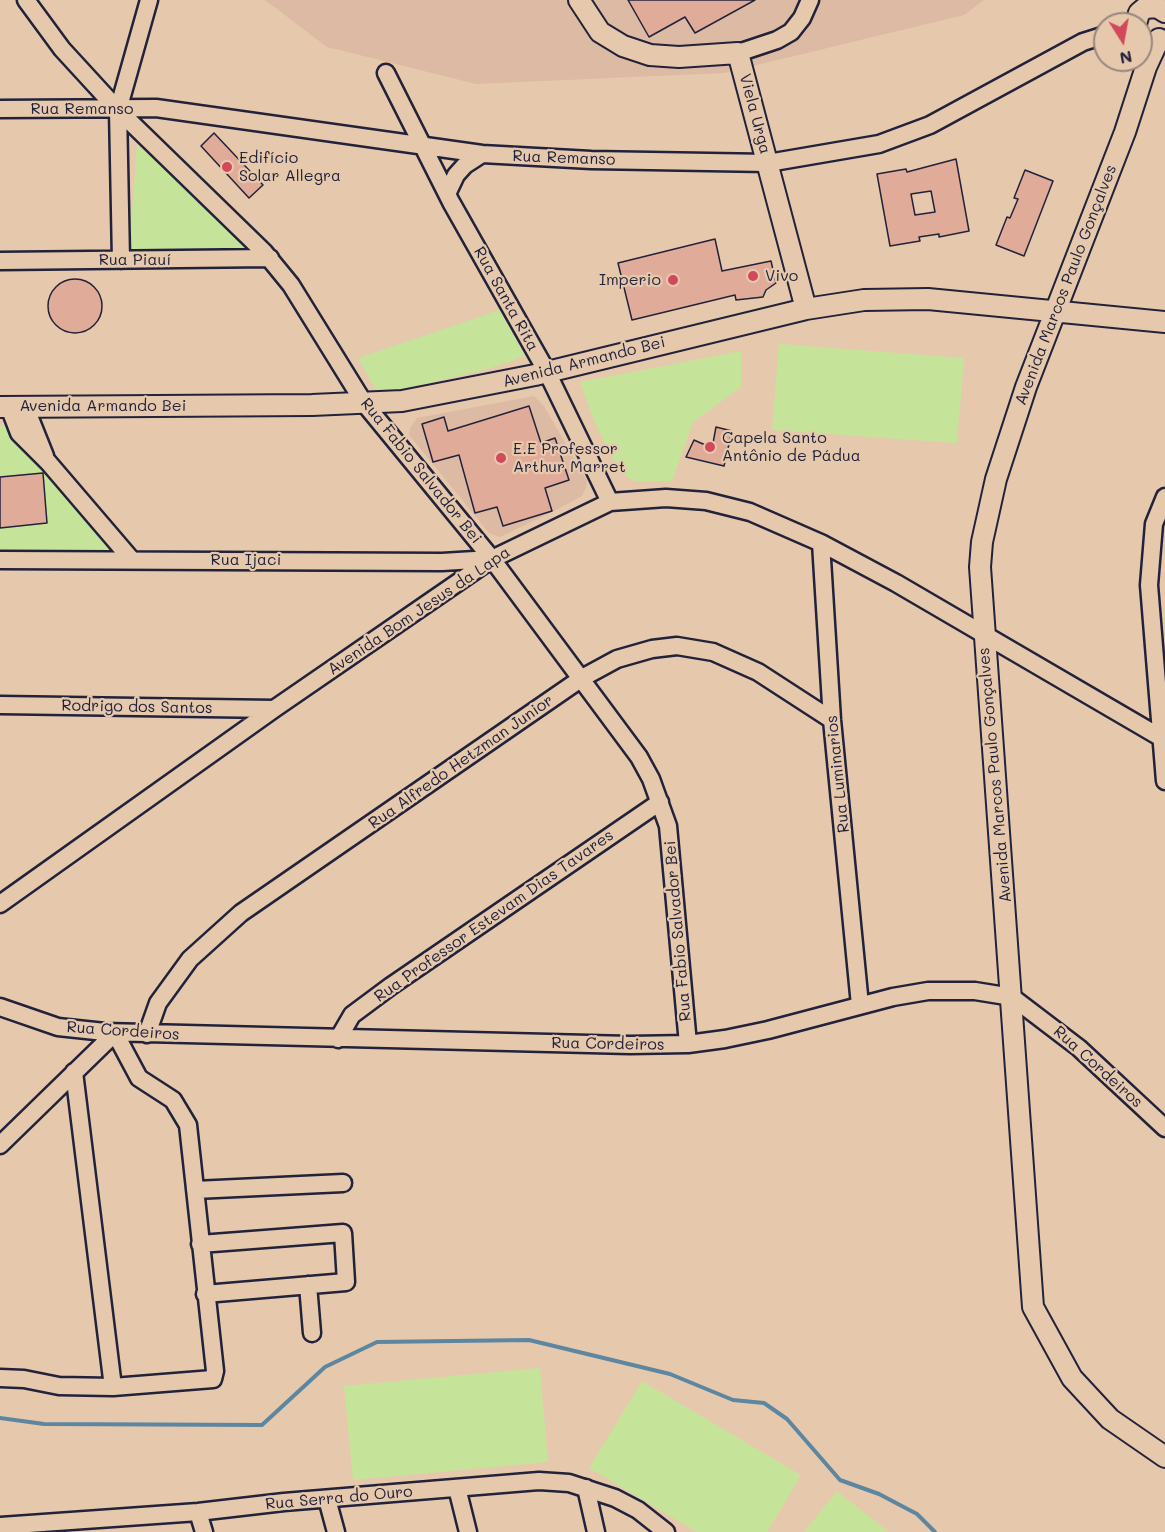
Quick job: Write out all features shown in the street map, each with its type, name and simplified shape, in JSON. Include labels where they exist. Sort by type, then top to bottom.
[{"type":"street","name":"Rua Fabio Salvador Bei","points":[[26,0],[62,49],[118,110],[270,258],[318,324],[364,403],[492,559],[540,627],[582,678],[639,757],[660,802],[668,826],[688,1044]]},
{"type":"street","points":[[120,260],[118,110],[149,0]]},
{"type":"street","points":[[579,0],[600,32],[623,46],[650,55],[679,57],[738,53]]},
{"type":"street","name":"Viela Urga","points":[[806,309],[738,53],[777,40],[791,32],[802,18],[810,0]]},
{"type":"street","points":[[1145,12],[1145,8],[1159,6]]},
{"type":"street","name":"Rua Remanso","points":[[0,109],[156,108],[482,154],[591,160],[768,163],[879,144],[930,125],[1083,42],[1093,39]]},
{"type":"street","name":"Avenida Marcos Paulo Gonçalves","points":[[1144,72],[1125,132],[1026,387],[994,489],[982,542],[980,567],[983,635],[991,705],[1033,1307],[1072,1378],[1110,1419],[1165,1457]]},
{"type":"street","name":"Rua Santa Rita","points":[[386,73],[447,194],[547,372],[610,502]]},
{"type":"street","points":[[447,194],[456,175],[465,165],[482,154]]},
{"type":"street","name":"Rua Piauí","points":[[0,261],[270,258]]},
{"type":"street","name":"Avenida Armando Bei","points":[[11,407],[364,403],[451,393],[806,309],[864,300],[928,299],[1165,322]]},
{"type":"street","points":[[11,407],[19,433],[48,462],[131,559]]},
{"type":"street","points":[[1165,497],[1154,524],[1150,550],[1151,616],[1165,781]]},
{"type":"street","name":"Avenida Bom Jesus da Lapa","points":[[0,904],[274,708],[492,559],[610,502],[666,498],[706,501],[750,512],[820,543],[1163,739]]},
{"type":"street","name":"Rua Luminarios","points":[[820,543],[832,720],[860,1005]]},
{"type":"street","points":[[1150,550],[1165,559]]},
{"type":"street","name":"Rua Ijaci","points":[[0,560],[442,562],[492,559]]},
{"type":"street","name":"Rua Alfredo Hetzman Junior","points":[[147,1034],[158,1003],[190,959],[241,913],[582,678],[617,659],[652,649],[677,646],[695,648],[733,660],[758,672],[832,720]]},
{"type":"street","name":"Rodrigo dos Santos","points":[[1,706],[274,708]]},
{"type":"street","name":"Rua Professor Estevam Dias Tavares","points":[[338,1039],[352,1015],[391,986],[660,802]]},
{"type":"street","name":"Rua Cordeiros","points":[[0,1006],[58,1027],[115,1033],[688,1044],[768,1030],[860,1005],[928,991],[956,990],[1012,997],[1079,1048],[1165,1128]]},
{"type":"street","points":[[0,1145],[115,1033],[139,1078],[173,1100],[188,1125],[215,1371],[213,1379],[113,1387],[59,1386],[24,1379],[0,1378]]},
{"type":"street","points":[[74,1072],[113,1387]]},
{"type":"street","points":[[195,1190],[343,1183]]},
{"type":"street","points":[[200,1244],[343,1233],[346,1282],[205,1294]]},
{"type":"street","points":[[308,1285],[312,1333]]},
{"type":"street","name":"Rua Serra do Ouro","points":[[0,1526],[75,1526],[327,1499],[539,1481],[586,1488],[638,1510],[666,1532]]},
{"type":"street","points":[[457,1488],[468,1532]]},
{"type":"street","points":[[586,1488],[596,1532]]},
{"type":"street","points":[[327,1499],[336,1532]]},
{"type":"street","points":[[198,1512],[204,1532]]},
{"type":"shaded area","points":[[265,0],[984,0],[964,15],[724,73],[476,84],[327,47]]},
{"type":"shaded area","name":"E.E Professor Arthur Marret","points":[[534,396],[544,406],[587,481],[586,488],[582,496],[500,537],[489,533],[409,435],[410,428],[417,418]]},
{"type":"green space","points":[[137,144],[256,250],[129,251]]},
{"type":"green space","points":[[500,310],[525,356],[491,368],[379,395],[358,358]]},
{"type":"green space","points":[[779,344],[964,358],[957,443],[772,430]]},
{"type":"green space","points":[[741,351],[741,387],[693,422],[672,481],[635,481],[619,472],[595,423],[580,382]]},
{"type":"green space","points":[[0,425],[8,427],[102,537],[110,549],[109,553],[0,554]]},
{"type":"green space","points":[[540,1368],[548,1462],[353,1480],[344,1386]]},
{"type":"green space","points":[[642,1381],[801,1475],[767,1532],[697,1532],[589,1468]]},
{"type":"green space","points":[[837,1491],[889,1532],[804,1532]]},
{"type":"building","points":[[628,0],[755,0],[695,33],[685,17],[649,37]]},
{"type":"building","name":"Edifício Solar Allegra","points":[[214,133],[263,185],[249,198],[201,146]]},
{"type":"building","points":[[956,159],[969,231],[939,237],[939,234],[919,237],[920,241],[890,246],[877,174],[906,169],[907,172]],"holes":[[[931,191],[935,212],[915,215],[911,194]]]},
{"type":"building","points":[[1025,170],[1053,181],[1024,256],[996,245],[1007,217],[1010,218],[1018,199],[1014,198]]},
{"type":"building","name":"Imperio","points":[[715,239],[722,271],[771,261],[776,283],[766,290],[763,297],[736,300],[735,295],[632,320],[618,263]]},
{"type":"building","points":[[75,279],[85,281],[94,287],[100,296],[102,306],[100,316],[94,325],[85,331],[75,333],[65,331],[56,325],[50,316],[48,306],[50,296],[56,287],[65,281]]},
{"type":"building","name":"E.E Professor Arthur Marret","points":[[529,406],[541,443],[555,438],[569,480],[545,488],[552,511],[503,526],[497,507],[475,513],[459,455],[433,462],[422,424],[444,417],[448,431]]},
{"type":"building","name":"Capela Santo Antônio de Pádua","points":[[716,427],[732,431],[724,466],[686,457],[694,440],[703,444],[713,443]]},
{"type":"building","points":[[43,473],[47,523],[0,528],[0,477]]},
{"type":"waterway","points":[[0,1418],[44,1424],[262,1425],[325,1367],[377,1342],[529,1340],[670,1374],[733,1400],[764,1403],[787,1419],[840,1480],[879,1494],[917,1514],[935,1532]]},
{"type":"place","name":"Edifício Solar Allegra","points":[[227,167]]},
{"type":"place","name":"Vivo","points":[[753,276]]},
{"type":"place","name":"Imperio","points":[[673,280]]},
{"type":"place","name":"Capela Santo Antônio de Pádua","points":[[710,447]]},
{"type":"place","name":"E.E Professor Arthur Marret","points":[[501,458]]}]
